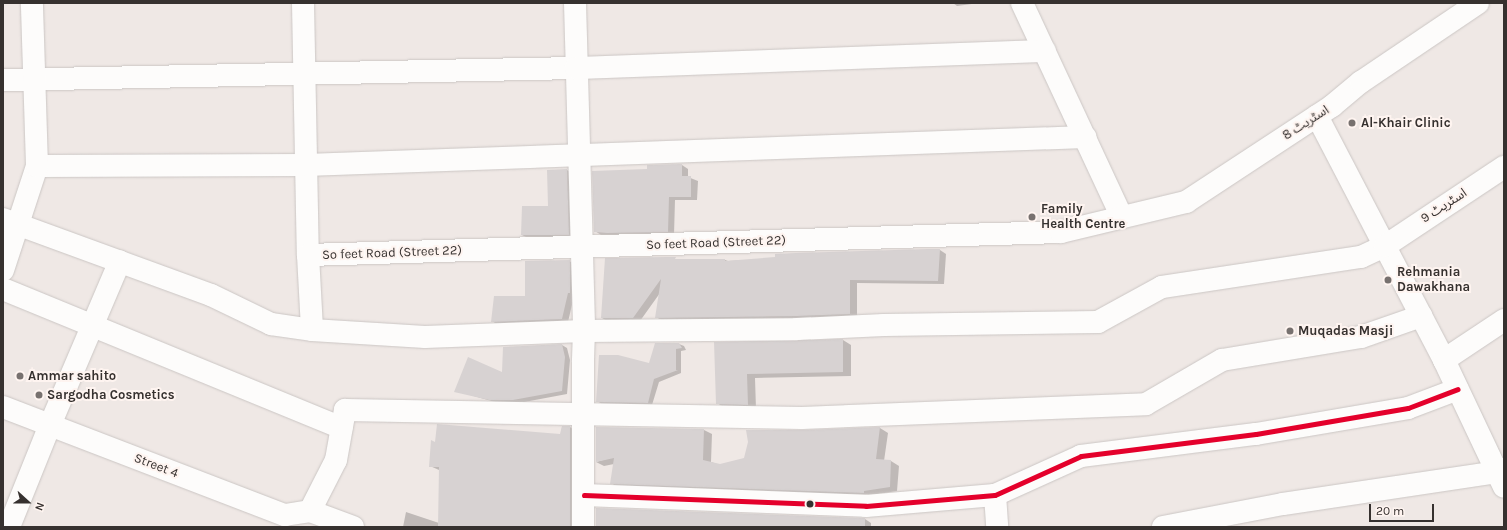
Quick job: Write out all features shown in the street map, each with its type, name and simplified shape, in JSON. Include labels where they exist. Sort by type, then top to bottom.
[{"type":"street","points":[[3,270],[10,222],[37,166],[32,3]]},
{"type":"street","points":[[304,3],[308,255],[312,330]]},
{"type":"street","points":[[575,3],[584,331],[583,527]]},
{"type":"street","points":[[1022,3],[1122,217]]},
{"type":"street","name":"اسٹریٹ 8","points":[[1122,217],[1186,202],[1332,106],[1361,82],[1478,3]]},
{"type":"street","points":[[3,80],[576,68],[1045,51]]},
{"type":"street","points":[[1163,527],[1283,504],[1502,476],[1444,360],[1317,116]]},
{"type":"street","points":[[37,166],[306,165],[1085,137]]},
{"type":"street","name":"اسٹریٹ 9","points":[[10,222],[211,294],[271,324],[312,330],[425,336],[584,331],[797,329],[884,325],[1098,322],[1162,287],[1361,257],[1385,246],[1504,167]]},
{"type":"street","name":"So feet Road (Street 22)","points":[[308,255],[1061,232],[1122,217]]},
{"type":"street","points":[[8,519],[120,261]]},
{"type":"street","points":[[3,289],[342,428]]},
{"type":"street","points":[[353,527],[310,511],[336,460],[345,410],[802,418],[1146,404],[1222,360],[1361,337],[1421,316]]},
{"type":"street","points":[[1444,360],[1504,320]]},
{"type":"street","points":[[584,495],[866,506],[995,495],[1081,456],[1256,434],[1408,408],[1458,389]]},
{"type":"street","name":"Street 4","points":[[3,407],[285,515],[310,511]]},
{"type":"street","points":[[995,495],[997,527]]},
{"type":"building","points":[[682,164],[682,176],[691,176],[691,197],[669,197],[668,232],[594,232],[592,171],[647,169],[647,165]]},
{"type":"building","points":[[567,169],[569,235],[521,235],[522,206],[548,206],[547,170]]},
{"type":"building","points":[[940,249],[938,281],[850,280],[850,314],[655,318],[661,279],[633,318],[601,318],[605,258],[676,257],[675,259],[725,259],[725,261],[775,257],[775,254]]},
{"type":"building","points":[[570,260],[570,293],[568,293],[562,319],[491,322],[494,296],[525,296],[525,261]]},
{"type":"building","points":[[843,339],[843,372],[747,374],[748,405],[716,404],[714,342]]},
{"type":"building","points":[[655,343],[679,343],[682,348],[676,349],[676,370],[678,370],[654,379],[648,403],[596,402],[599,355],[618,355],[649,363]]},
{"type":"building","points":[[562,344],[565,357],[562,391],[513,400],[489,400],[454,392],[468,357],[502,372],[503,347]]},
{"type":"building","points":[[437,424],[560,434],[562,426],[570,426],[570,527],[438,527],[439,467],[429,467],[431,440],[435,442]]},
{"type":"building","points":[[596,427],[704,429],[703,460],[720,464],[744,458],[748,442],[746,430],[803,430],[880,427],[876,459],[891,460],[890,487],[864,491],[864,493],[610,484],[614,458],[596,462]]},
{"type":"building","points":[[596,508],[865,518],[865,527],[596,527]]},
{"type":"transit line","points":[[584,495],[866,506],[995,495],[1081,456],[1256,434],[1408,408],[1458,389]]},
{"type":"place","name":"Al-Khair Clinic","points":[[1352,123]]},
{"type":"place","name":"Family Health Centre","points":[[1032,217]]},
{"type":"place","name":"Rehmania Dawakhana","points":[[1388,280]]},
{"type":"place","name":"Muqadas Masji","points":[[1290,331]]},
{"type":"place","name":"Ammar sahito","points":[[20,376]]},
{"type":"place","name":"Sargodha Cosmetics","points":[[39,395]]}]
